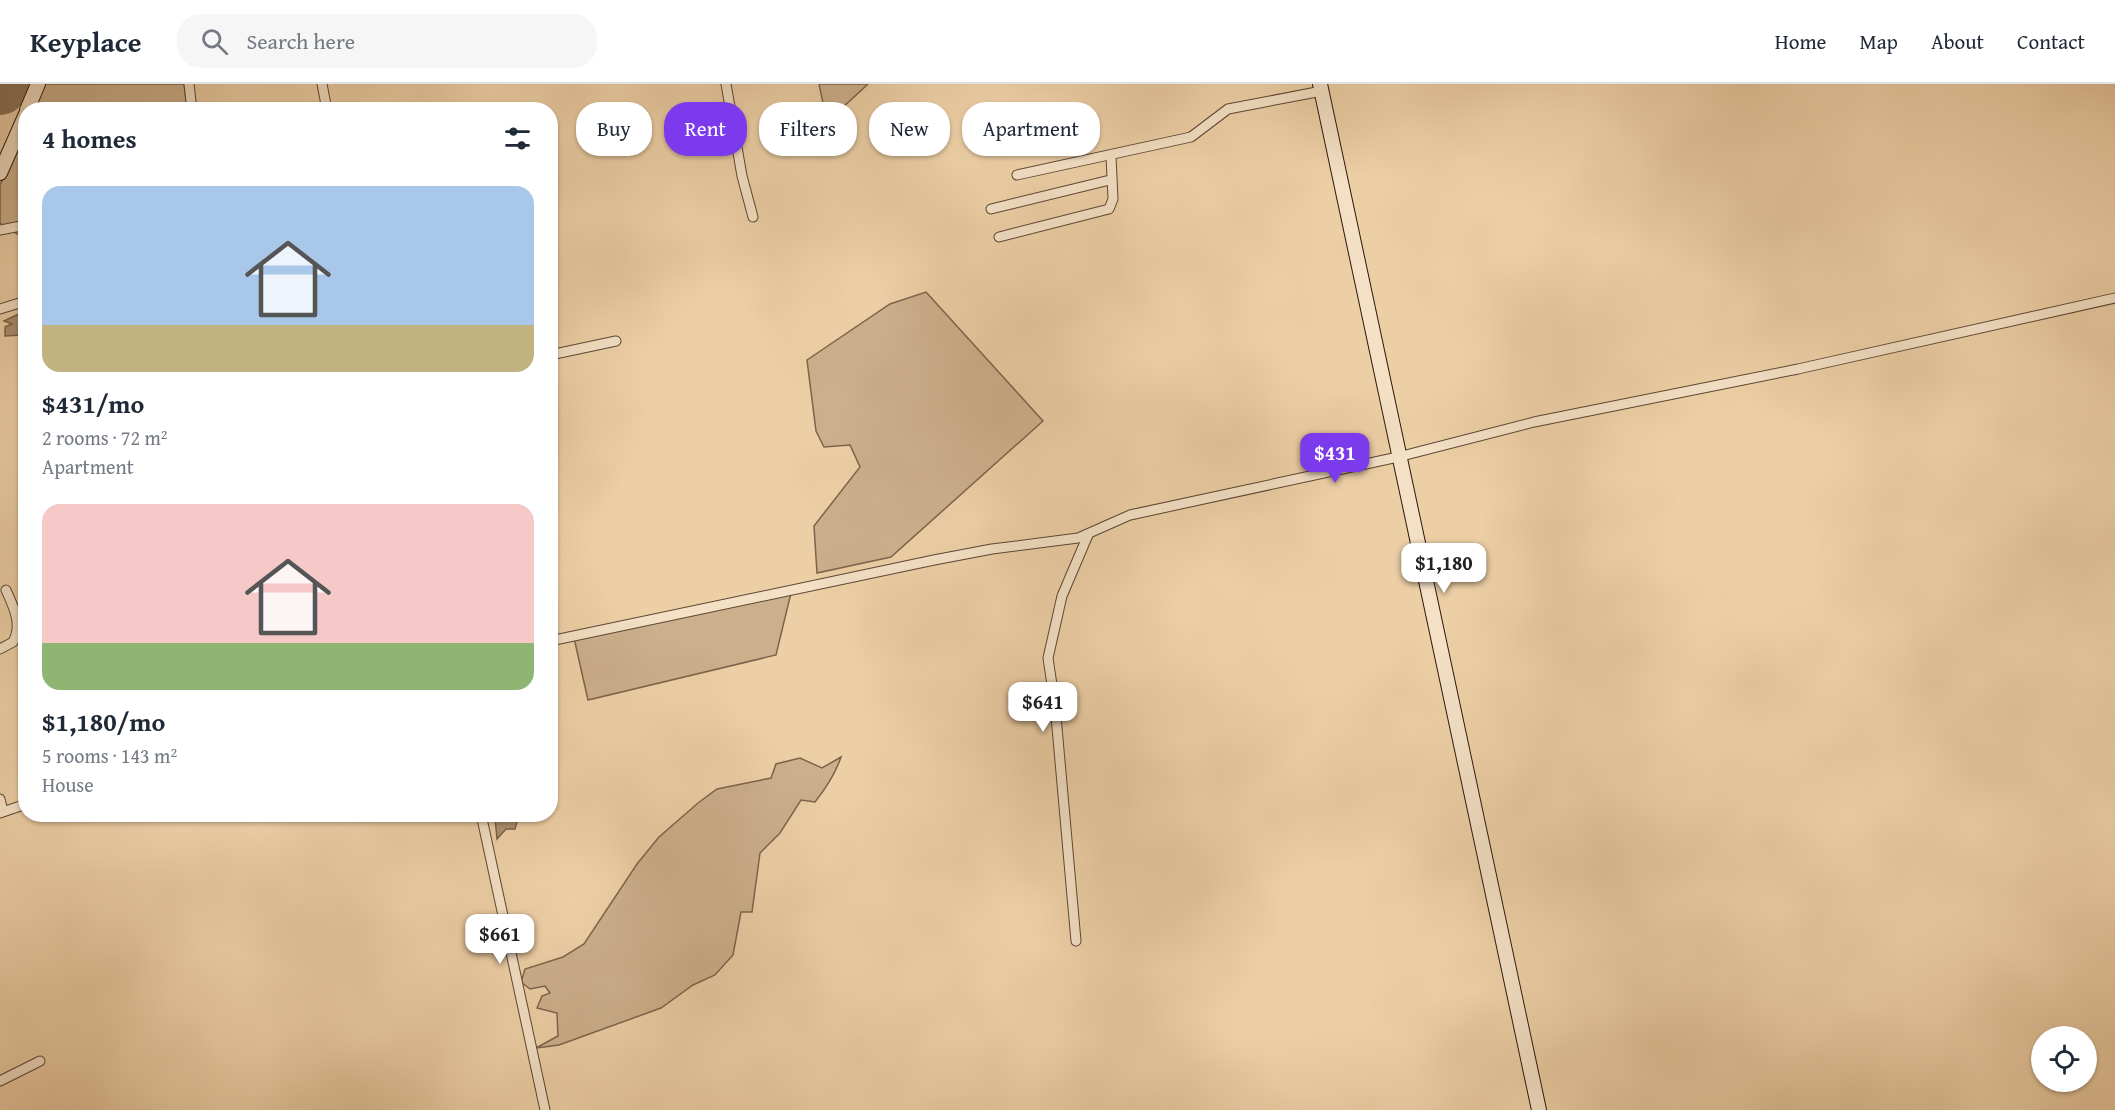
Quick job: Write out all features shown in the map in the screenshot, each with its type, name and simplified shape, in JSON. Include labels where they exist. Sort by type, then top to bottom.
[{"type":"street","points":[[30,102],[38,84]]},
{"type":"street","points":[[189,84],[191,102]]},
{"type":"street","points":[[321,84],[325,102]]},
{"type":"street","points":[[726,84],[742,176],[753,217]]},
{"type":"street","points":[[1017,175],[1191,137],[1228,109],[1321,87],[1398,457],[1539,1110]]},
{"type":"street","points":[[0,173],[18,131]]},
{"type":"street","points":[[999,237],[1109,209],[1113,200],[1110,180],[1111,156]]},
{"type":"street","points":[[991,209],[1110,180]]},
{"type":"street","points":[[0,230],[18,227]]},
{"type":"street","points":[[558,639],[969,553],[1088,536],[1130,515],[1398,457],[1534,422],[1798,369],[2115,298]]},
{"type":"street","points":[[0,309],[18,303]]},
{"type":"street","points":[[558,353],[616,341]]},
{"type":"street","points":[[1076,941],[1048,658],[1064,591],[1078,565],[1088,536]]},
{"type":"street","points":[[0,650],[14,642],[17,630],[17,617],[6,590]]},
{"type":"street","points":[[0,799],[2,812],[18,807]]},
{"type":"street","points":[[483,822],[545,1110]]},
{"type":"street","points":[[0,1081],[40,1061]]},
{"type":"shaded area","points":[[43,84],[184,84],[186,102],[35,102]]},
{"type":"shaded area","points":[[819,84],[868,84],[849,102],[823,102]]},
{"type":"shaded area","points":[[18,142],[18,234],[0,223],[0,185]]},
{"type":"shaded area","points":[[926,292],[1043,421],[891,557],[817,573],[814,526],[860,467],[850,445],[824,447],[816,431],[807,360],[890,304]]},
{"type":"shaded area","points":[[18,314],[18,335],[5,336],[5,327],[12,324],[4,321]]},
{"type":"shaded area","points":[[791,593],[776,655],[588,700],[574,638]]},
{"type":"shaded area","points":[[841,757],[830,781],[815,802],[801,800],[780,833],[760,853],[752,912],[741,912],[733,955],[715,975],[693,985],[661,1008],[559,1045],[536,1048],[558,1036],[557,1013],[537,1008],[542,996],[550,993],[545,986],[530,989],[521,982],[525,969],[563,957],[584,944],[637,864],[659,837],[717,789],[771,778],[776,764],[800,758],[822,768]]},
{"type":"shaded area","points":[[495,822],[517,822],[515,829],[506,829],[497,839]]},
{"type":"runway","points":[[0,88],[2,84]]}]
